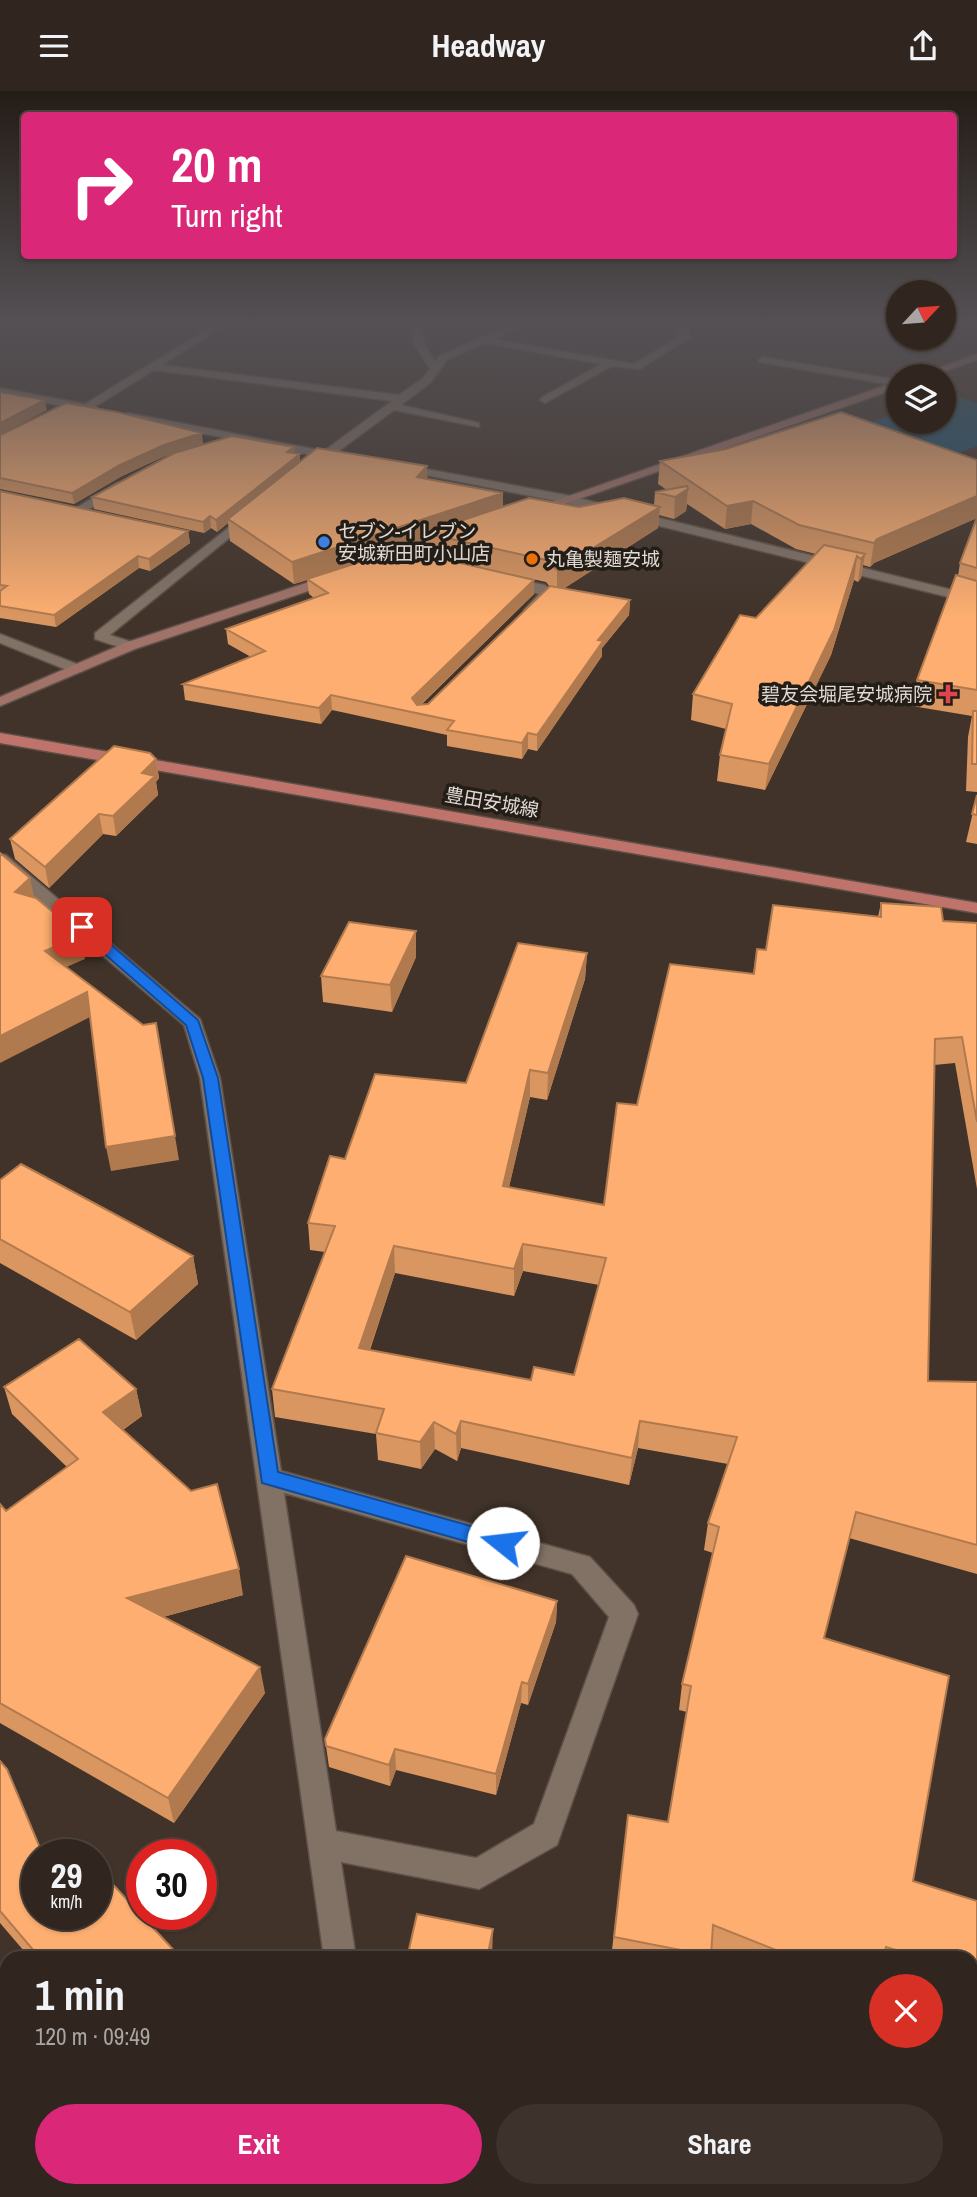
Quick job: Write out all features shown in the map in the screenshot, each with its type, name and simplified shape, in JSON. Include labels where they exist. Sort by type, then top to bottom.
[{"type":"main road","name":"豊田安城線","points":[[0,738],[977,908]]},
{"type":"street","points":[[155,421],[352,459]]},
{"type":"street","points":[[304,472],[371,421]]},
{"type":"street","points":[[462,421],[475,425]]},
{"type":"street","points":[[519,516],[790,421]]},
{"type":"street","points":[[209,447],[243,438]]},
{"type":"street","points":[[391,466],[566,499],[977,600]]},
{"type":"street","points":[[77,511],[127,481]]},
{"type":"street","points":[[130,646],[100,636],[210,541],[260,507]]},
{"type":"street","points":[[374,565],[460,536]]},
{"type":"street","points":[[400,556],[425,562]]},
{"type":"street","points":[[0,702],[130,646],[348,573]]},
{"type":"street","points":[[489,577],[540,588],[547,593],[519,621]]},
{"type":"street","points":[[0,638],[77,669]]},
{"type":"street","points":[[0,859],[193,1023],[210,1078],[339,1951]]},
{"type":"street","points":[[269,1478],[581,1565],[624,1614],[546,1834],[479,1874],[323,1843]]},
{"type":"water","points":[[874,421],[886,421],[886,434],[956,434],[956,421],[977,421],[977,446],[927,464],[842,432]]},
{"type":"building","points":[[28,421],[155,421],[202,433],[164,445],[120,465],[72,493],[0,478],[0,435]]},
{"type":"building","points":[[812,421],[867,421],[886,428],[886,434],[903,434],[977,460],[977,496],[877,539],[874,543],[799,525],[753,501],[727,506],[660,461],[726,449]]},
{"type":"building","points":[[232,436],[294,447],[287,452],[300,454],[216,520],[210,516],[203,522],[92,497],[174,453]]},
{"type":"building","points":[[317,448],[427,466],[417,477],[503,493],[292,562],[228,519]]},
{"type":"building","points":[[687,486],[688,489],[675,497],[655,492]]},
{"type":"building","points":[[0,491],[188,531],[149,559],[138,556],[54,615],[0,606],[0,591],[7,586],[0,585]]},
{"type":"building","points":[[529,498],[579,507],[624,498],[660,507],[557,570],[546,560],[424,533]]},
{"type":"building","points":[[977,517],[977,568],[960,563]]},
{"type":"building","points":[[824,545],[865,554],[861,559],[857,556],[834,630],[769,764],[720,755],[732,704],[693,694],[740,615],[756,618]]},
{"type":"building","points":[[400,549],[534,580],[412,698],[417,705],[428,704],[550,586],[630,600],[598,640],[603,641],[537,735],[528,733],[522,743],[447,730],[454,721],[331,695],[319,708],[183,684],[265,651],[226,629],[328,593],[307,579]]},
{"type":"building","points":[[956,575],[977,581],[977,690],[917,680]]},
{"type":"building","points":[[973,711],[977,711],[977,764],[972,764]]},
{"type":"building","points":[[114,746],[150,753],[156,759],[142,773],[155,776],[113,816],[99,814],[45,867],[10,839]]},
{"type":"building","points":[[977,795],[977,815],[972,814]]},
{"type":"building","points":[[0,853],[30,878],[15,892],[36,898],[81,935],[45,951],[143,1025],[156,1023],[175,1136],[106,1147],[87,992],[0,1036]]},
{"type":"building","points":[[881,903],[941,907],[943,921],[977,923],[977,1122],[962,1037],[935,1039],[928,1381],[977,1382],[977,1545],[856,1512],[824,1638],[949,1676],[913,1881],[977,1901],[977,1951],[899,1951],[886,1947],[885,1951],[778,1951],[713,1925],[711,1951],[685,1951],[614,1937],[628,1815],[668,1822],[691,1686],[682,1684],[719,1527],[708,1523],[737,1437],[640,1421],[632,1458],[461,1421],[456,1434],[434,1422],[420,1442],[376,1433],[384,1409],[272,1389],[335,1226],[308,1223],[330,1156],[345,1159],[375,1074],[466,1083],[518,943],[587,953],[548,1073],[530,1070],[503,1186],[604,1205],[617,1103],[637,1105],[670,964],[754,974],[757,949],[766,950],[773,905],[881,917]],"holes":[[[523,1244],[606,1258],[574,1375],[534,1367],[531,1380],[359,1348],[394,1246],[514,1269]]]},
{"type":"building","points":[[349,922],[416,931],[390,985],[321,976]]},
{"type":"building","points":[[21,1164],[193,1256],[130,1312],[0,1239],[0,1180]]},
{"type":"building","points":[[79,1339],[136,1389],[103,1412],[191,1491],[217,1484],[239,1569],[127,1598],[260,1667],[168,1798],[0,1703],[0,1504],[6,1511],[78,1459],[4,1387]]},
{"type":"building","points":[[406,1556],[557,1601],[528,1684],[522,1682],[496,1774],[395,1749],[389,1765],[326,1746],[325,1739]]},
{"type":"building","points":[[0,1761],[7,1769],[36,1839],[21,1839],[21,1930],[112,1930],[112,1883],[126,1898],[126,1930],[155,1930],[175,1951],[34,1951],[0,1911]]},
{"type":"building","points":[[417,1914],[493,1929],[488,1951],[409,1951]]},
{"type":"place","name":"セブン-イレブン 安城新田町小山店","points":[[324,542]]},
{"type":"place","name":"丸亀製麺安城","points":[[532,559]]},
{"type":"place","name":"碧友会堀尾安城病院","points":[[948,694]]},
{"type":"route","points":[[82,927],[193,1023],[210,1078],[269,1478],[503,1543]]}]
